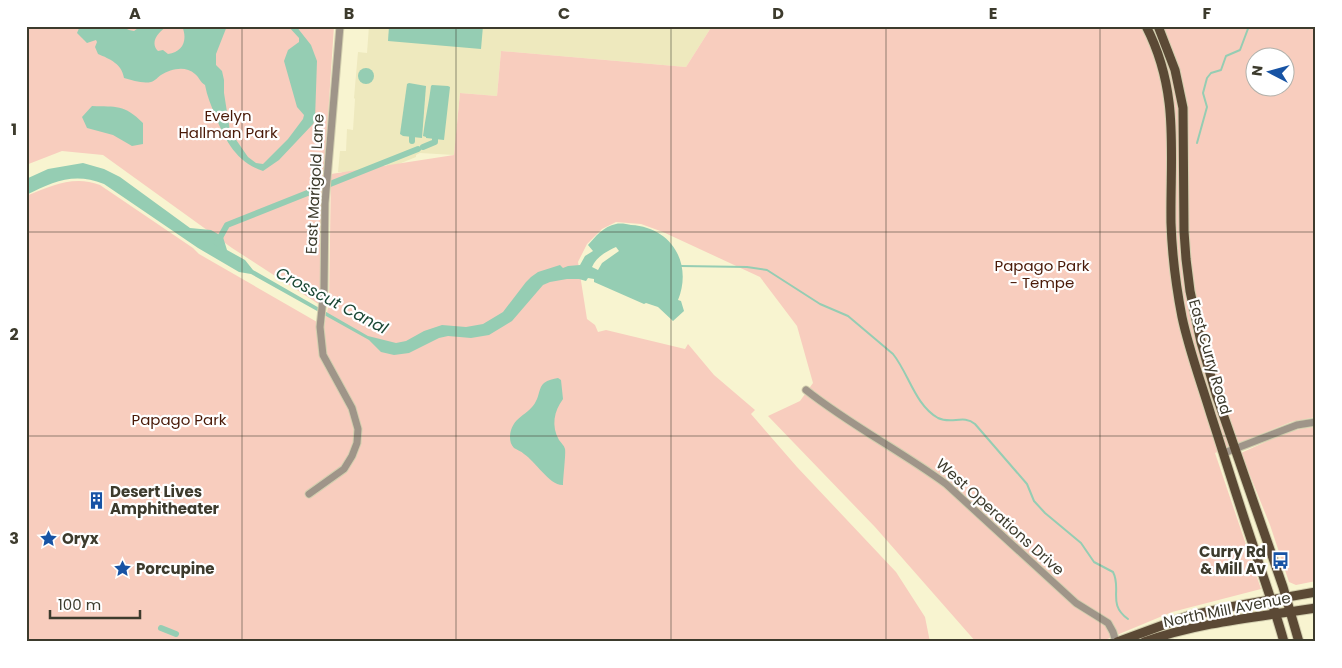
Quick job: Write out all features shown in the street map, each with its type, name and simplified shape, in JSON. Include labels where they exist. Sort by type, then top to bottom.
[{"type":"main road","name":"East Curry Road","points":[[1146,26],[1164,74],[1170,103],[1173,144],[1171,222],[1174,274],[1178,295],[1194,362],[1284,642]]},
{"type":"main road","name":"East Curry Road","points":[[1158,26],[1176,70],[1183,108],[1184,231],[1190,291],[1201,342],[1299,642]]},
{"type":"main road","name":"North Mill Avenue","points":[[1116,642],[1188,616],[1316,592]]},
{"type":"main road","name":"North Mill Avenue","points":[[1144,642],[1195,627],[1316,608]]},
{"type":"street","name":"East Marigold Lane","points":[[310,494],[344,469],[358,443],[358,429],[352,408],[322,355],[320,327],[324,290],[326,203],[340,26]]},
{"type":"street","name":"West Operations Drive","points":[[806,390],[836,412],[946,484],[1076,603],[1108,623],[1116,642]]},
{"type":"street","points":[[1224,453],[1297,425],[1316,422]]},
{"type":"shaded area","points":[[80,26],[121,26],[134,31],[141,26],[168,26],[156,37],[154,44],[158,51],[163,50],[168,54],[177,51],[183,44],[184,31],[182,26],[227,26],[216,54],[216,65],[222,71],[224,80],[224,93],[230,131],[248,157],[256,163],[263,164],[288,139],[304,115],[297,107],[284,61],[288,50],[299,42],[299,38],[288,26],[296,26],[311,45],[317,61],[315,119],[313,124],[279,160],[263,171],[246,162],[227,141],[209,100],[205,85],[195,74],[191,71],[178,69],[165,73],[151,82],[124,78],[118,66],[111,60],[98,54],[95,47],[96,40],[87,43],[77,33]]},
{"type":"shaded area","points":[[369,26],[712,26],[686,67],[501,51],[497,96],[460,93],[454,155],[420,153],[416,157],[389,168],[386,164],[342,182],[342,172],[338,172],[340,151],[346,151],[347,129],[353,130],[358,52],[367,53]]},
{"type":"shaded area","points":[[389,26],[483,26],[481,49],[388,41]]},
{"type":"shaded area","points":[[366,68],[372,70],[374,76],[372,82],[366,84],[360,82],[358,76],[360,70]]},
{"type":"shaded area","points":[[407,84],[426,86],[422,138],[400,134]]},
{"type":"shaded area","points":[[432,85],[450,87],[444,140],[423,136]]},
{"type":"shaded area","points":[[92,106],[107,106],[130,112],[143,123],[143,144],[132,146],[113,135],[87,128],[82,117]]},
{"type":"shaded area","points":[[83,163],[104,169],[120,177],[190,228],[211,230],[223,237],[227,250],[245,260],[253,270],[368,336],[396,343],[406,341],[424,331],[442,325],[466,327],[483,324],[503,312],[526,282],[538,272],[560,265],[563,268],[580,265],[585,256],[593,251],[588,245],[600,232],[612,225],[618,224],[645,227],[657,232],[675,249],[683,273],[678,300],[681,301],[684,311],[673,321],[658,307],[644,304],[594,282],[594,279],[588,278],[586,281],[567,279],[543,285],[512,321],[489,335],[471,338],[448,336],[439,338],[409,353],[394,355],[381,352],[369,340],[251,274],[239,272],[198,248],[104,184],[83,179],[64,180],[26,195],[26,179],[48,169]],"holes":[[[616,247],[619,251],[602,263],[598,270],[592,267],[596,260],[606,252]]]},
{"type":"shaded area","points":[[558,378],[561,380],[563,399],[557,408],[554,424],[559,440],[565,449],[563,485],[553,482],[528,457],[514,448],[510,438],[511,430],[517,420],[533,406],[542,385],[549,380]]},
{"type":"green space","name":"Evelyn Hallman Park","points":[[26,26],[334,26],[320,235],[320,305],[232,248],[103,155],[62,151],[26,165]]},
{"type":"green space","points":[[712,26],[1316,26],[1316,417],[1291,422],[1215,453],[1261,589],[1172,612],[1100,642],[976,642],[875,527],[768,416],[800,401],[813,383],[797,326],[760,277],[663,232],[641,224],[616,222],[602,229],[587,244],[578,262],[587,319],[595,325],[598,332],[606,330],[685,349],[688,344],[714,375],[755,410],[751,414],[797,467],[896,572],[925,617],[930,642],[26,642],[26,196],[54,185],[72,181],[90,182],[100,185],[199,254],[324,326],[329,303],[331,174],[454,155],[460,93],[497,96],[501,51],[686,67]]},
{"type":"green space","points":[[1316,427],[1316,581],[1296,585],[1289,582],[1270,525],[1241,453],[1288,433]]},
{"type":"waterway","points":[[1197,143],[1207,107],[1203,93],[1207,78],[1211,73],[1221,70],[1226,56],[1240,50],[1249,26]]},
{"type":"waterway","points":[[423,147],[435,142],[435,139]]},
{"type":"waterway","points":[[217,243],[227,225],[418,149]]},
{"type":"waterway","points":[[681,266],[747,267],[767,270],[820,304],[848,316],[893,354],[918,397],[930,412],[943,420],[966,420],[975,424],[1027,484],[1034,501],[1045,513],[1081,543],[1094,562],[1113,572],[1116,584],[1116,602],[1118,608],[1128,619]]},
{"type":"waterway","points":[[161,628],[176,634]]},
{"type":"place","name":"Desert Lives Amphitheater","points":[[96,501]]},
{"type":"place","name":"Oryx","points":[[48,539]]},
{"type":"place","name":"Curry Rd & Mill Av","points":[[1280,561]]},
{"type":"place","name":"Porcupine","points":[[122,569]]},
{"type":"park label","name":"Papago Park - Tempe","points":[[1042,274]]},
{"type":"park label","name":"Papago Park","points":[[179,420]]},
{"type":"water label","name":"Crosscut Canal","points":[[332,300]]}]
